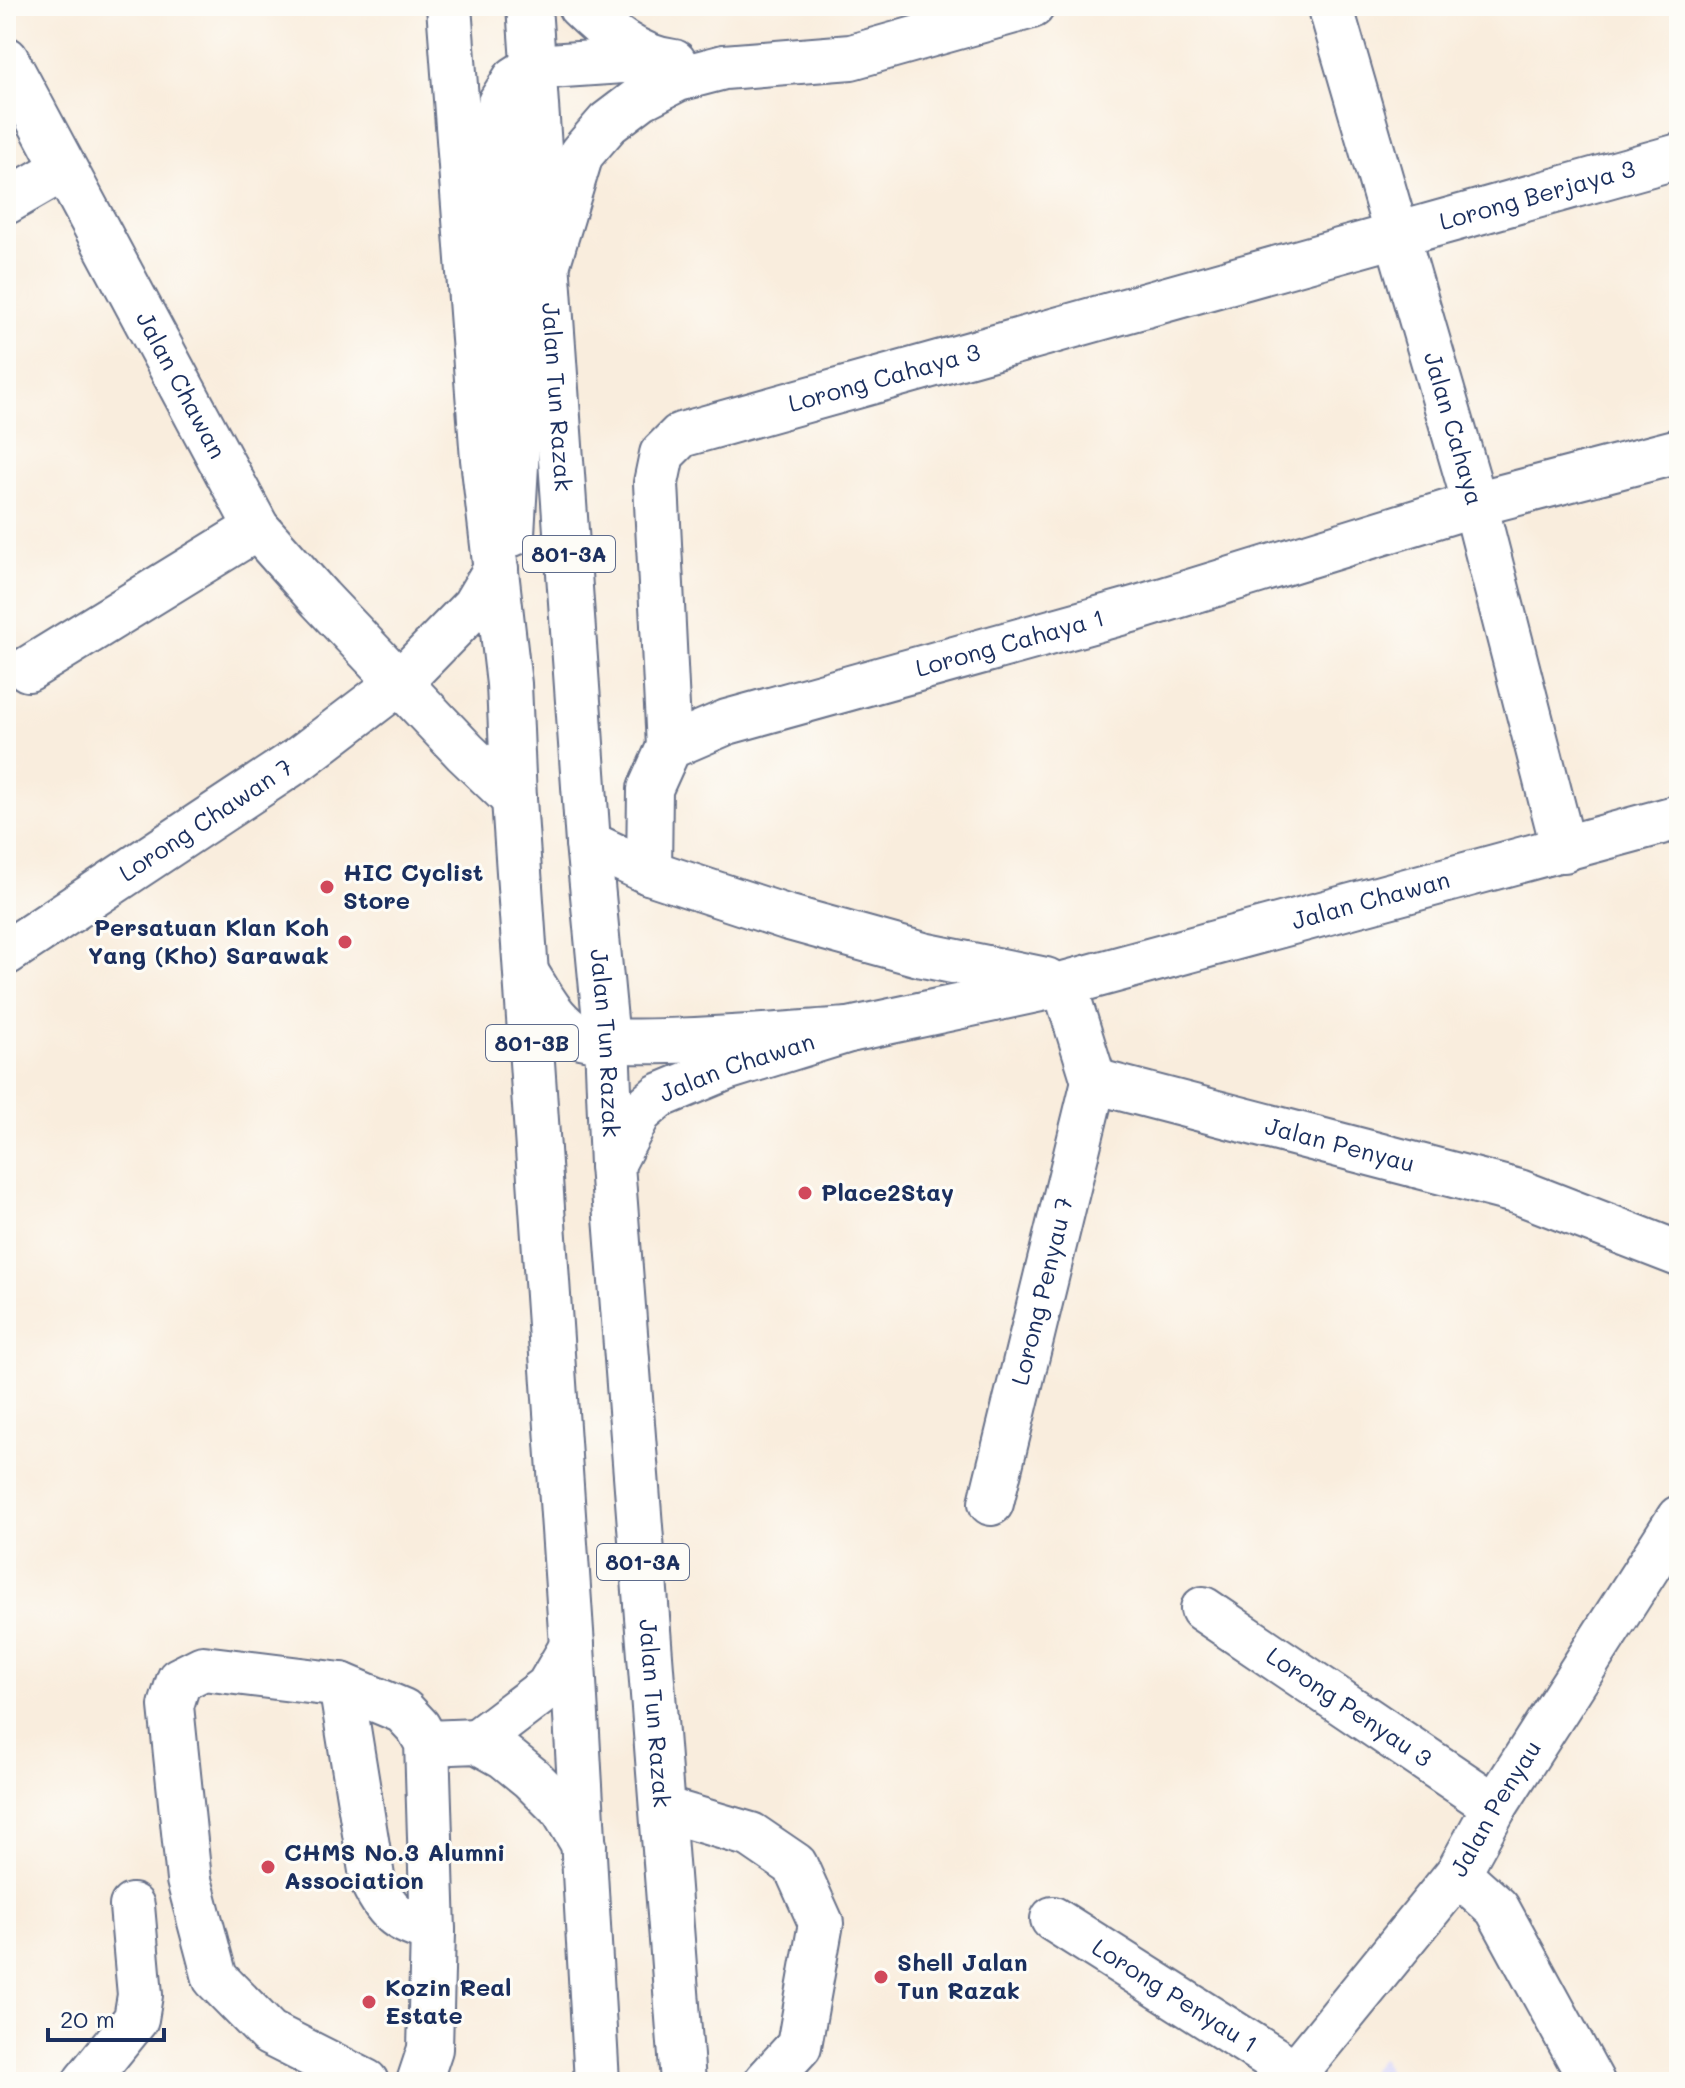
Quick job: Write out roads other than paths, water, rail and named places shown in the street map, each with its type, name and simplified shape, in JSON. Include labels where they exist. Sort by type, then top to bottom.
[{"type":"main road","name":"801-3B","points":[[449,6],[483,459],[509,684],[514,799],[572,1646],[597,2082]]},
{"type":"main road","name":"Jalan Tun Razak","points":[[529,6],[588,843],[607,1041],[612,1165],[683,2082]]},
{"type":"main road","points":[[580,6],[604,30],[652,59]]},
{"type":"main road","points":[[549,260],[581,154],[608,123],[641,98],[678,79],[724,67],[851,57],[1032,6]]},
{"type":"main road","name":"Jalan Cahaya","points":[[1332,12],[1475,504],[1564,850]]},
{"type":"main road","name":"Jalan Chawan","points":[[6,59],[257,528],[465,752],[514,799]]},
{"type":"main road","points":[[509,684],[517,448],[500,103],[515,79],[534,67],[652,59],[724,67]]},
{"type":"main road","name":"Lorong Berjaya 3","points":[[1397,234],[1679,156]]},
{"type":"main road","points":[[6,202],[63,169]]},
{"type":"main road","name":"Lorong Cahaya 3","points":[[669,747],[656,483],[662,454],[681,435],[1397,234]]},
{"type":"main road","name":"Lorong Cahaya 1","points":[[669,747],[727,722],[1138,608],[1475,504],[1679,451]]},
{"type":"main road","points":[[28,669],[257,528]]},
{"type":"main road","name":"Lorong Chawan 7","points":[[6,953],[299,759],[400,682],[474,606],[496,569]]},
{"type":"main road","points":[[649,872],[650,789],[669,747]]},
{"type":"main road","name":"Jalan Chawan","points":[[612,1165],[639,1113],[659,1096],[726,1068],[869,1026],[1064,984],[1679,817]]},
{"type":"main road","points":[[588,843],[649,872],[786,917],[895,947],[1064,984],[1094,1081]]},
{"type":"main road","points":[[527,974],[553,1015],[575,1034],[607,1041],[657,1041],[869,1026],[907,1004],[912,968],[895,947]]},
{"type":"main road","name":"Jalan Penyau","points":[[1094,1081],[1519,1192],[1679,1254]]},
{"type":"main road","name":"Lorong Penyau 7","points":[[991,1503],[1094,1081]]},
{"type":"main road","name":"Jalan Penyau","points":[[1292,2078],[1458,1873],[1495,1806],[1679,1518]]},
{"type":"main road","name":"Lorong Penyau 3","points":[[1203,1609],[1495,1806]]},
{"type":"main road","points":[[477,1741],[548,1687],[572,1646]]},
{"type":"main road","points":[[366,2082],[269,2033],[215,1978],[189,1880],[171,1706],[179,1680],[203,1668],[341,1685],[403,1711],[427,1743],[433,1931],[430,2049],[419,2082]]},
{"type":"main road","points":[[341,1685],[373,1883],[384,1905],[406,1923],[433,1931]]},
{"type":"main road","points":[[427,1743],[477,1741],[504,1756],[563,1810],[584,1845]]},
{"type":"main road","points":[[663,1809],[751,1835],[795,1865],[821,1923],[799,2046],[766,2082]]},
{"type":"main road","points":[[1458,1873],[1497,1908],[1592,2082]]},
{"type":"main road","points":[[85,2082],[136,2019],[140,1995],[132,1906]]},
{"type":"main road","name":"Lorong Penyau 1","points":[[1053,1919],[1292,2078]]},
{"type":"place","name":"HIC Cyclist Store","points":[[327,887]]},
{"type":"place","name":"Persatuan Klan Koh Yang (Kho) Sarawak","points":[[345,942]]},
{"type":"place","name":"Place2Stay","points":[[805,1193]]},
{"type":"place","name":"CHMS No.3 Alumni Association","points":[[268,1867]]},
{"type":"place","name":"Shell Jalan Tun Razak","points":[[881,1977]]},
{"type":"place","name":"Kozin Real Estate","points":[[369,2002]]}]
